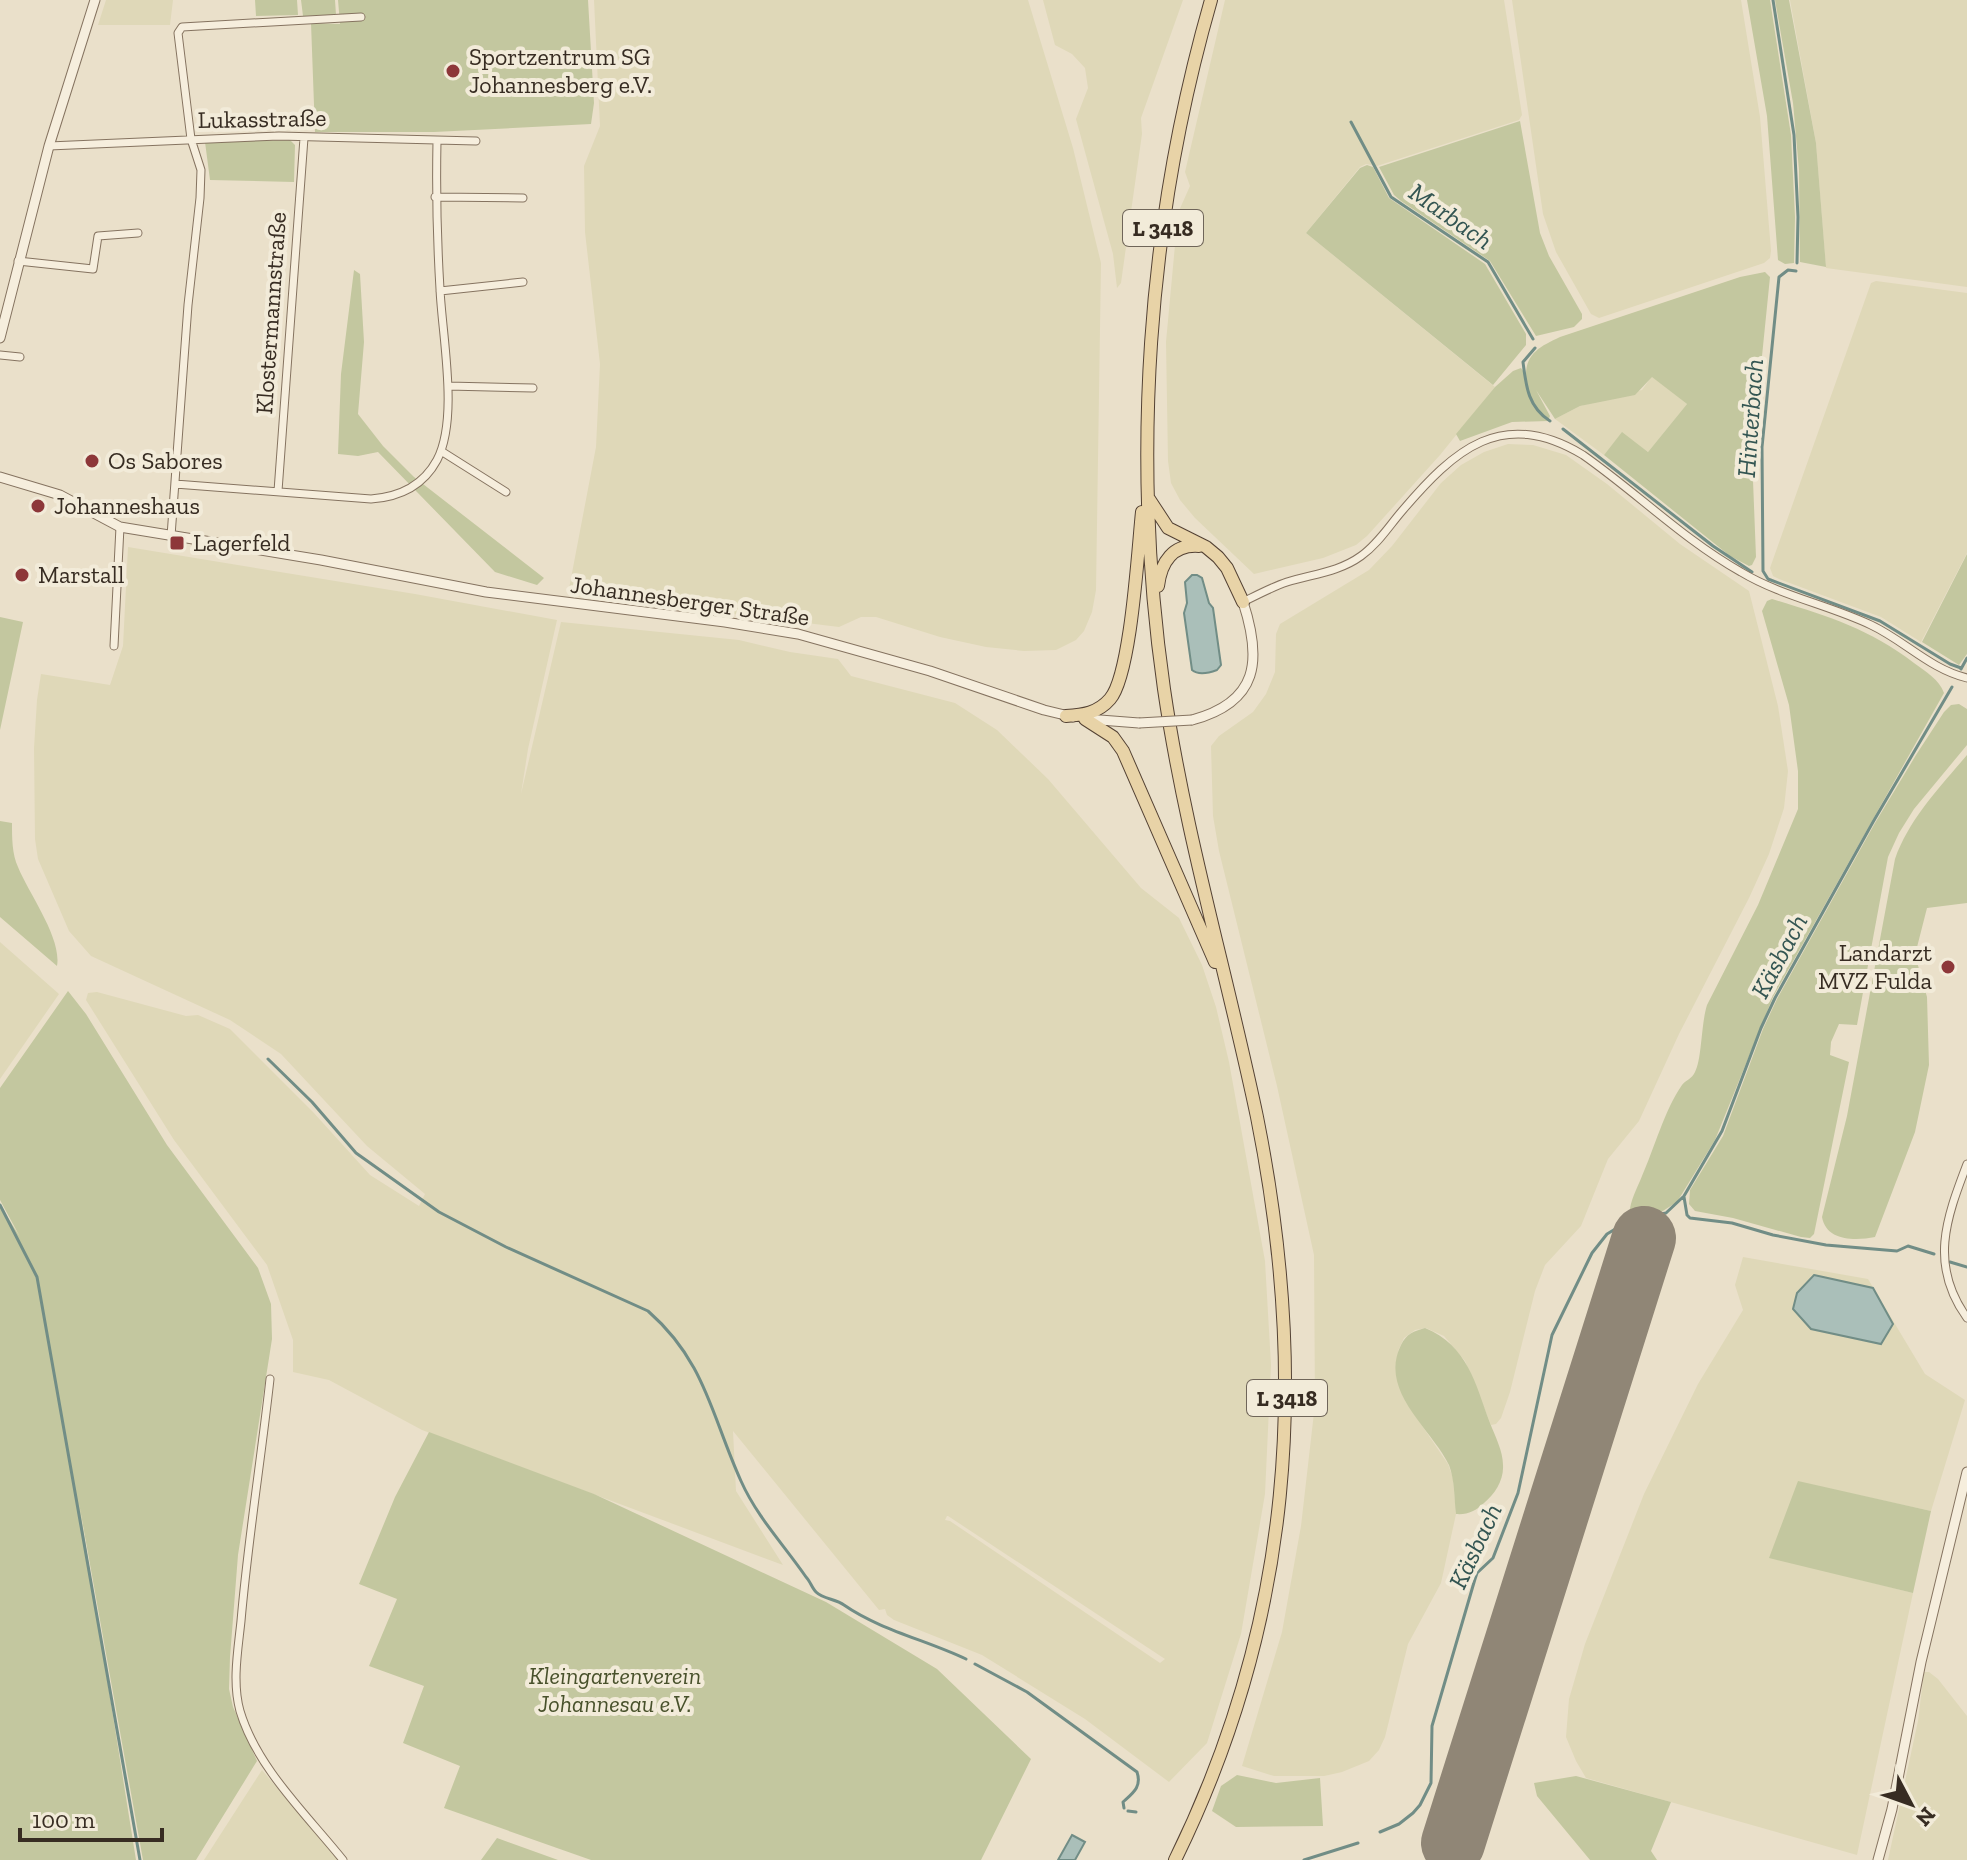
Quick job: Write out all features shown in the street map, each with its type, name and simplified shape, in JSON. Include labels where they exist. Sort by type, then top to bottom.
[{"type":"main road","name":"L 3418","points":[[1175,1860],[1210,1782],[1245,1678],[1266,1594],[1280,1509],[1286,1427],[1286,1338],[1279,1253],[1256,1115],[1174,746],[1155,611],[1148,497],[1154,303],[1165,208],[1190,82],[1211,0]]},
{"type":"main road","points":[[1066,716],[1083,715],[1101,708],[1117,687],[1130,619],[1147,461]]},
{"type":"main road","points":[[1148,497],[1168,528],[1206,547],[1227,568],[1243,602]]},
{"type":"main road","points":[[1155,611],[1160,573],[1166,559],[1186,546],[1206,547]]},
{"type":"main road","points":[[1085,719],[1113,737],[1123,751],[1217,966],[1231,1008]]},
{"type":"street","points":[[0,338],[49,146],[95,0]]},
{"type":"street","points":[[171,536],[201,170],[191,139],[178,33],[182,27],[214,24],[361,17]]},
{"type":"street","name":"Lukasstraße","points":[[49,146],[279,136],[476,141]]},
{"type":"street","name":"Klostermannstraße","points":[[278,491],[304,138]]},
{"type":"street","points":[[175,484],[371,499],[387,498],[415,485],[426,475],[441,451],[448,386],[435,197],[437,141]]},
{"type":"street","points":[[435,197],[523,198]]},
{"type":"street","points":[[18,261],[93,269],[98,236],[138,233]]},
{"type":"street","points":[[440,291],[523,282]]},
{"type":"street","points":[[0,355],[20,357]]},
{"type":"street","points":[[448,386],[533,388]]},
{"type":"street","points":[[1243,602],[1291,581],[1343,566],[1364,554],[1446,463],[1470,446],[1507,435],[1532,435],[1560,443],[1583,455],[1741,573],[1874,626],[1935,666],[1967,678]]},
{"type":"street","points":[[441,451],[506,492]]},
{"type":"street","name":"Johannesberger Straße","points":[[0,477],[60,495],[120,527],[486,592],[798,634],[930,671],[1066,716],[1085,719],[1139,723],[1192,720],[1227,707],[1248,683],[1254,655],[1252,632],[1243,602]]},
{"type":"street","points":[[114,646],[120,527]]},
{"type":"street","points":[[1967,1164],[1947,1221],[1944,1256],[1952,1292],[1967,1318]]},
{"type":"street","points":[[270,1379],[247,1556],[236,1674],[237,1696],[252,1739],[265,1762],[343,1860]]},
{"type":"street","points":[[1878,1860],[1967,1472]]},
{"type":"shaded area","points":[[106,0],[173,0],[170,25],[98,25]]},
{"type":"shaded area","points":[[594,0],[1028,0],[1073,148],[1101,263],[1096,590],[1092,612],[1084,631],[1076,640],[1056,650],[1024,651],[940,637],[876,617],[861,617],[839,627],[568,594],[596,447],[600,364],[585,232],[584,166],[600,126]]},
{"type":"shaded area","points":[[1043,0],[1183,0],[1141,118],[1142,134],[1121,283],[1117,288],[1113,254],[1076,119],[1088,88],[1085,68],[1072,54],[1055,45]]},
{"type":"shaded area","points":[[1225,0],[1504,0],[1522,115],[1519,120],[1377,166],[1366,164],[1360,167],[1306,233],[1495,387],[1440,455],[1356,545],[1323,558],[1254,574],[1180,500],[1171,483],[1168,461],[1166,342],[1178,213],[1190,186],[1185,172]]},
{"type":"shaded area","points":[[1512,0],[1741,0],[1760,117],[1770,258],[1764,263],[1599,318],[1591,314],[1556,252],[1543,214]]},
{"type":"shaded area","points":[[1790,0],[1967,0],[1967,287],[1826,268],[1816,143]]},
{"type":"shaded area","points":[[1876,281],[1967,293],[1967,553],[1921,642],[1881,617],[1779,579],[1773,576],[1770,568],[1871,283]]},
{"type":"shaded area","points":[[1652,376],[1687,404],[1648,452],[1622,433],[1604,455],[1555,419],[1580,406],[1642,390]]},
{"type":"shaded area","points":[[1508,444],[1533,445],[1566,455],[1680,544],[1749,591],[1778,706],[1788,771],[1784,808],[1769,854],[1749,898],[1679,1034],[1639,1121],[1608,1159],[1581,1226],[1545,1265],[1535,1291],[1510,1392],[1496,1424],[1491,1425],[1465,1361],[1444,1336],[1426,1328],[1415,1330],[1404,1338],[1398,1351],[1398,1380],[1406,1402],[1448,1464],[1453,1478],[1456,1514],[1441,1583],[1408,1644],[1379,1750],[1369,1761],[1342,1772],[1324,1776],[1274,1776],[1242,1766],[1282,1632],[1301,1526],[1315,1404],[1314,1255],[1277,1086],[1219,851],[1213,816],[1211,746],[1219,736],[1253,712],[1266,694],[1275,672],[1276,634],[1280,624],[1369,570],[1392,546],[1441,483],[1461,465],[1484,452]]},
{"type":"shaded area","points":[[128,547],[557,620],[521,794],[561,622],[739,640],[838,659],[851,676],[955,703],[997,730],[1048,779],[1141,888],[1179,918],[1202,965],[1229,1062],[1265,1261],[1271,1365],[1265,1494],[1241,1634],[1207,1743],[1169,1782],[1085,1719],[982,1655],[894,1620],[885,1609],[879,1610],[733,1431],[736,1491],[783,1565],[422,1430],[329,1380],[293,1372],[293,1340],[267,1265],[174,1140],[86,1000],[88,993],[97,992],[186,1016],[198,1015],[230,1029],[313,1112],[370,1175],[419,1206],[425,1194],[367,1146],[281,1054],[230,1020],[91,956],[69,931],[38,859],[35,839],[34,748],[41,674],[110,685],[123,646]],"holes":[[[947,1516],[1165,1659],[1160,1663],[945,1520]]]},
{"type":"shaded area","points":[[0,942],[59,994],[0,1079]]},
{"type":"shaded area","points":[[1743,1257],[1868,1279],[1925,1374],[1965,1400],[1931,1511],[1799,1482],[1770,1557],[1913,1593],[1857,1855],[1586,1778],[1566,1737],[1569,1699],[1585,1644],[1644,1494],[1698,1384],[1743,1310],[1735,1285]]},
{"type":"shaded area","points":[[1924,1672],[1938,1679],[1967,1716],[1967,1860],[1888,1860],[1918,1721]]},
{"type":"shaded area","points":[[262,1770],[306,1822],[338,1860],[204,1860]]},
{"type":"green space","points":[[255,0],[297,0],[298,15],[256,16]]},
{"type":"green space","points":[[301,0],[335,0],[336,15],[303,16]]},
{"type":"green space","name":"Sportzentrum SG Johannesberg e.V.","points":[[338,0],[588,0],[594,103],[591,124],[434,132],[315,132],[311,23],[340,24]]},
{"type":"green space","points":[[1747,0],[1770,0],[1791,135],[1794,263],[1785,264],[1778,260],[1767,116]]},
{"type":"green space","points":[[1775,0],[1789,0],[1816,143],[1826,267],[1800,262],[1799,170],[1793,103]]},
{"type":"green space","points":[[1520,121],[1540,233],[1549,256],[1582,314],[1582,319],[1574,327],[1536,336],[1490,261],[1401,201],[1394,195],[1379,167]]},
{"type":"green space","points":[[290,140],[295,145],[294,182],[210,180],[205,142]]},
{"type":"green space","points":[[1367,165],[1373,167],[1389,198],[1485,264],[1526,334],[1526,345],[1493,385],[1306,233],[1360,168]]},
{"type":"green space","points":[[354,270],[360,274],[364,342],[358,414],[383,446],[414,477],[544,578],[537,585],[495,572],[378,452],[358,456],[338,454],[341,374]]},
{"type":"green space","points":[[1765,272],[1770,277],[1752,455],[1756,557],[1752,565],[1730,556],[1604,455],[1622,432],[1648,452],[1687,404],[1652,377],[1635,395],[1580,406],[1555,419],[1536,390],[1550,416],[1548,421],[1512,422],[1460,441],[1456,434],[1495,387],[1513,371],[1521,368],[1526,375],[1529,361],[1536,351],[1560,337],[1740,277]]},
{"type":"green space","points":[[1967,554],[1967,654],[1959,665],[1922,642]]},
{"type":"green space","points":[[1772,599],[1829,617],[1880,641],[1932,676],[1944,693],[1773,997],[1715,1140],[1677,1202],[1658,1214],[1630,1217],[1633,1196],[1665,1117],[1682,1085],[1697,1066],[1707,1005],[1758,905],[1798,809],[1798,771],[1789,705],[1762,611],[1767,601]]},
{"type":"green space","points":[[0,617],[23,622],[0,730]]},
{"type":"green space","points":[[1959,704],[1967,709],[1967,745],[1914,809],[1888,857],[1857,1025],[1839,1024],[1831,1042],[1830,1055],[1849,1062],[1814,1234],[1810,1238],[1801,1237],[1695,1211],[1689,1204],[1690,1190],[1723,1136],[1777,999],[1916,755],[1944,712],[1951,705]]},
{"type":"green space","points":[[1967,755],[1967,903],[1927,908],[1915,955],[1927,997],[1929,1065],[1915,1132],[1875,1237],[1842,1238],[1829,1231],[1822,1217],[1847,1116],[1895,859],[1917,817]]},
{"type":"green space","points":[[0,821],[12,823],[16,862],[50,929],[57,966],[0,917]]},
{"type":"green space","points":[[68,991],[86,1014],[167,1145],[258,1268],[271,1304],[272,1339],[238,1555],[229,1689],[233,1707],[257,1761],[196,1860],[143,1860],[79,1503],[136,1860],[0,1860],[0,1205],[20,1237],[0,1200],[0,1088]]},
{"type":"green space","points":[[1425,1328],[1440,1336],[1461,1355],[1480,1394],[1502,1454],[1503,1471],[1498,1486],[1481,1506],[1468,1513],[1456,1514],[1449,1465],[1410,1409],[1396,1378],[1396,1362],[1403,1341]]},
{"type":"green space","name":"Kleingartenverein Johannesau e.V.","points":[[429,1432],[594,1494],[826,1602],[937,1669],[1031,1759],[981,1860],[591,1860],[444,1808],[460,1766],[403,1743],[424,1686],[369,1666],[397,1599],[359,1584],[395,1497]]},
{"type":"green space","points":[[1798,1481],[1931,1511],[1913,1593],[1769,1558]]},
{"type":"green space","points":[[1237,1775],[1276,1783],[1320,1778],[1323,1826],[1236,1827],[1212,1811],[1221,1786]]},
{"type":"green space","points":[[1576,1776],[1671,1802],[1651,1851],[1657,1860],[1590,1860],[1537,1796],[1534,1783]]},
{"type":"green space","points":[[497,1838],[558,1860],[481,1860]]},
{"type":"water","points":[[1192,575],[1202,578],[1213,608],[1221,665],[1217,670],[1204,673],[1192,670],[1184,613],[1187,603],[1185,582]]},
{"type":"water","points":[[1814,1275],[1873,1288],[1893,1324],[1881,1344],[1811,1329],[1793,1309],[1797,1293]]},
{"type":"water","points":[[1072,1835],[1085,1842],[1075,1860],[1058,1860]]},
{"type":"waterway","name":"Hinterbach","points":[[1773,0],[1794,135],[1797,263]]},
{"type":"waterway","name":"Marbach","points":[[1351,122],[1391,197],[1488,262],[1533,339]]},
{"type":"waterway","name":"Hinterbach","points":[[1796,271],[1788,270],[1779,277],[1762,447],[1763,571],[1768,579],[1880,621],[1961,668]]},
{"type":"waterway","name":"Marbach","points":[[1535,348],[1523,362],[1527,388],[1537,409],[1550,421]]},
{"type":"waterway","name":"Marbach","points":[[1563,429],[1713,546],[1752,572]]},
{"type":"waterway","name":"Käsbach","points":[[1961,669],[1967,658]]},
{"type":"waterway","name":"Käsbach","points":[[1630,1220],[1666,1213],[1684,1196],[1722,1131],[1775,998],[1952,687]]},
{"type":"waterway","points":[[268,1059],[312,1102],[356,1153],[439,1212],[506,1247],[648,1311],[683,1350],[695,1370],[747,1494],[816,1592],[873,1621],[966,1659]]},
{"type":"waterway","points":[[1684,1197],[1690,1218],[1732,1223],[1826,1245],[1897,1251],[1908,1246],[1934,1254]]},
{"type":"waterway","points":[[0,1205],[37,1277],[140,1860]]},
{"type":"waterway","name":"Käsbach","points":[[1380,1832],[1399,1824],[1413,1813],[1431,1783],[1432,1726],[1477,1573],[1493,1558],[1518,1493],[1552,1335],[1592,1253],[1607,1234],[1622,1225]]},
{"type":"waterway","points":[[1950,1262],[1967,1267]]},
{"type":"waterway","points":[[975,1664],[1027,1692],[1137,1772],[1137,1786],[1123,1802],[1124,1808]]},
{"type":"waterway","points":[[1128,1811],[1136,1812]]},
{"type":"waterway","name":"Käsbach","points":[[1304,1860],[1358,1843]]},
{"type":"runway","points":[[1453,1843],[1644,1238]]},
{"type":"place","name":"Sportzentrum SG Johannesberg e.V.","points":[[453,71]]},
{"type":"place","name":"Os Sabores","points":[[92,461]]},
{"type":"place","name":"Johanneshaus","points":[[38,506]]},
{"type":"place","name":"Lagerfeld","points":[[177,543]]},
{"type":"place","name":"Marstall","points":[[22,575]]},
{"type":"place","name":"Landarzt MVZ Fulda","points":[[1948,967]]}]
